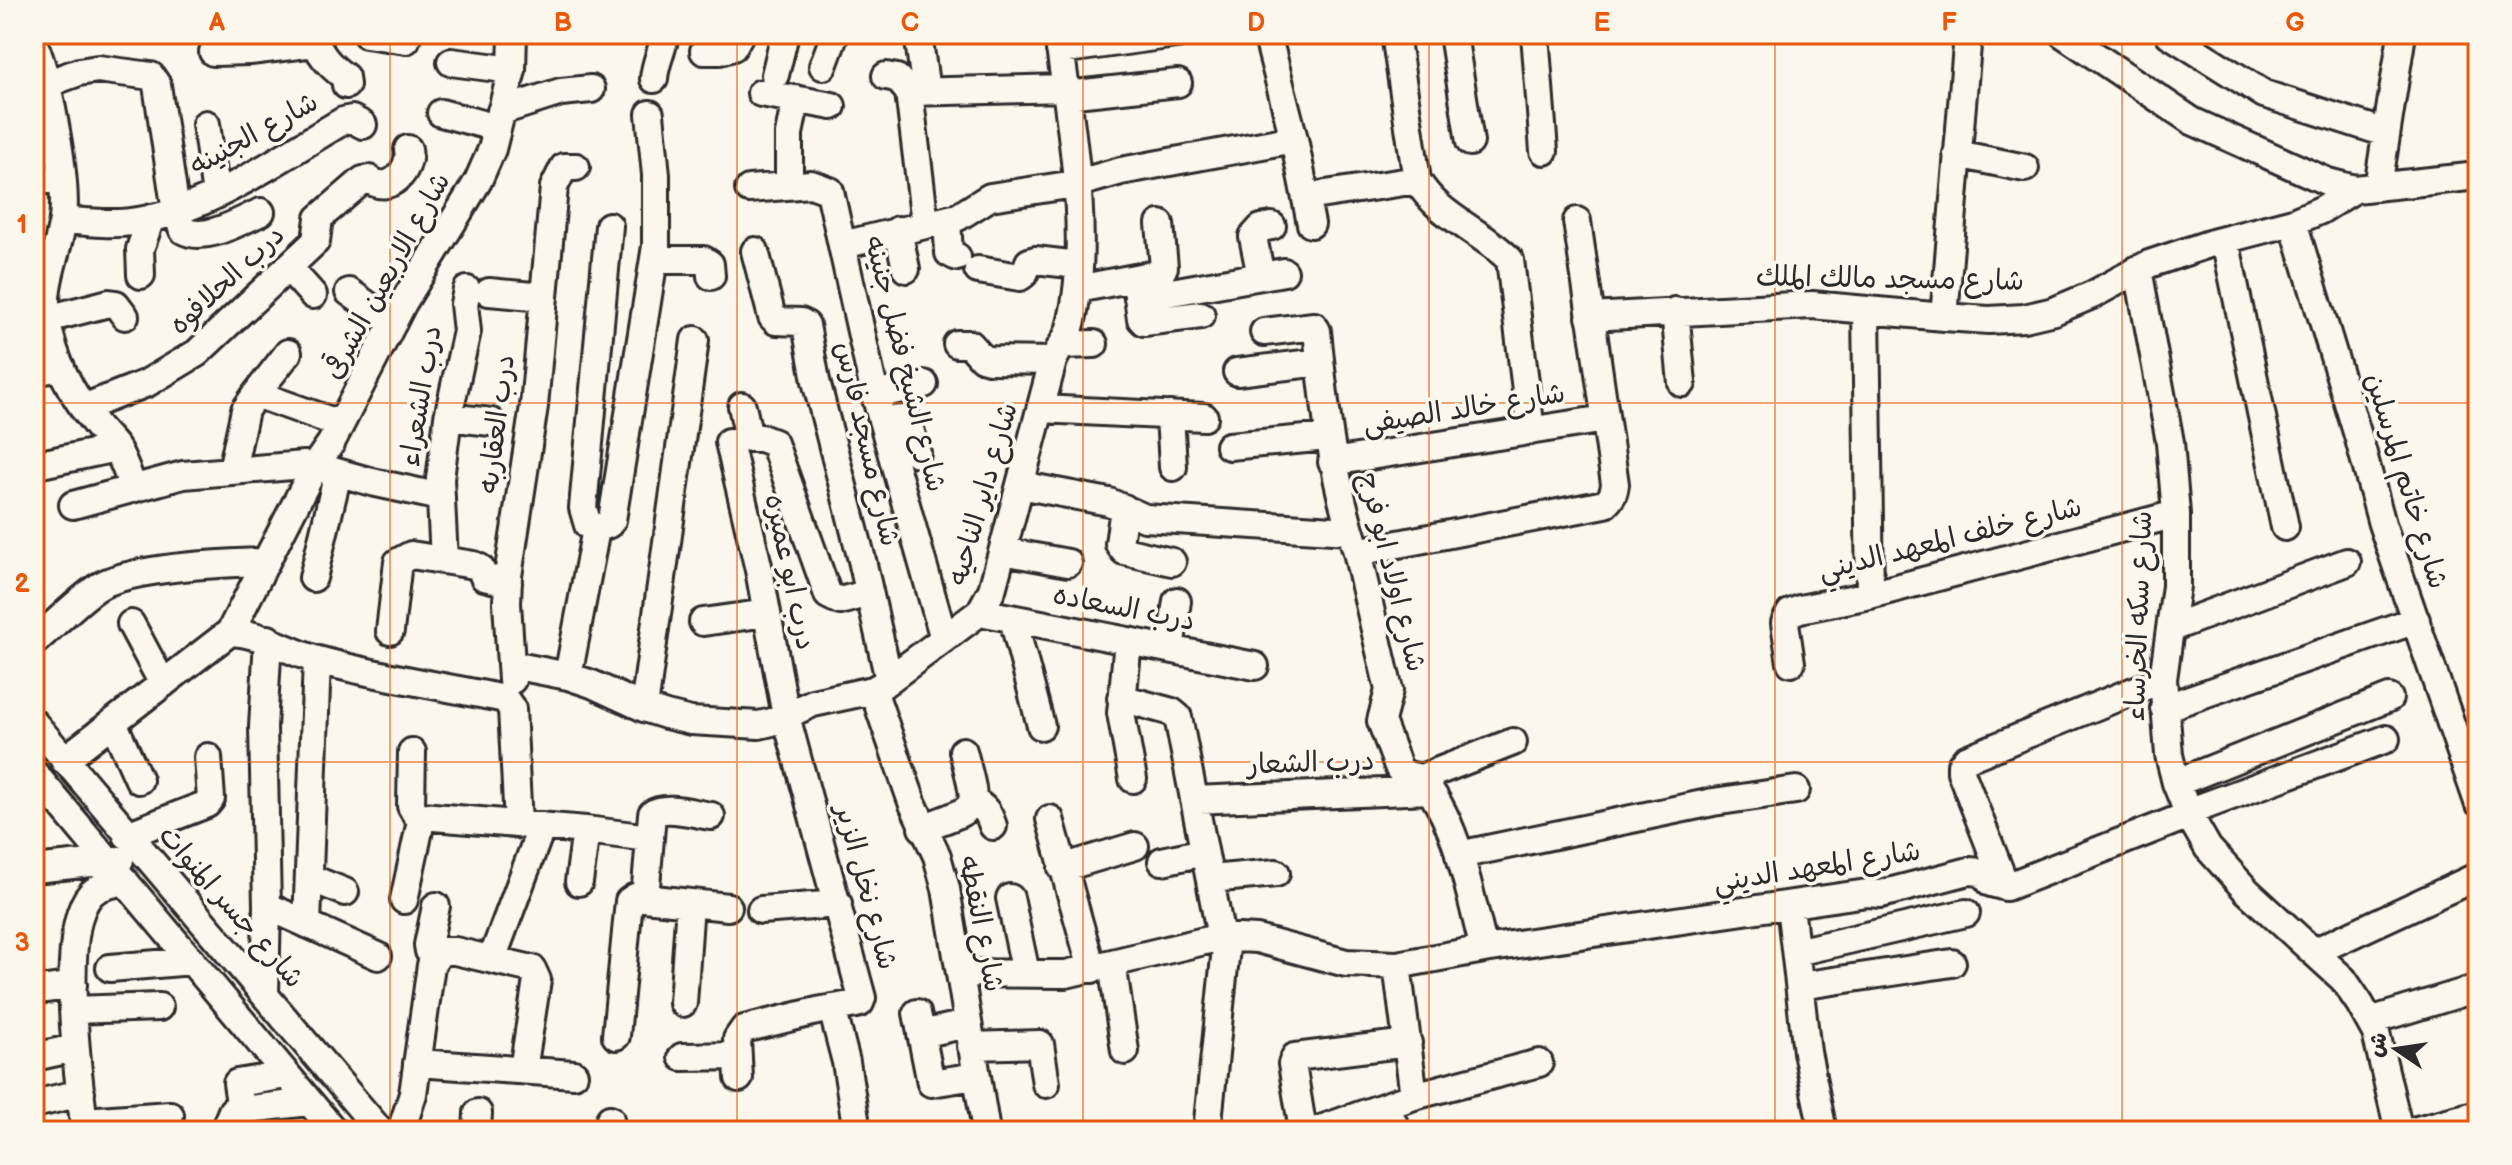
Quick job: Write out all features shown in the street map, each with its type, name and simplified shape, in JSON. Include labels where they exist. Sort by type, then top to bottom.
[{"type":"street","points":[[366,34],[406,40]]},
{"type":"street","name":"شارع الاربعين الشرقى","points":[[327,469],[340,424],[393,323],[478,181],[492,149],[512,70],[513,34]]},
{"type":"street","points":[[654,79],[665,34]]},
{"type":"street","points":[[704,51],[733,47],[740,34]]},
{"type":"street","points":[[785,34],[768,84],[796,99],[832,106]]},
{"type":"street","points":[[823,66],[835,34]]},
{"type":"street","points":[[918,34],[918,91],[936,222],[949,253],[968,264],[1020,277],[1029,262],[1035,260],[1077,277],[1137,288],[1272,274],[1253,237],[1261,228],[1272,226]]},
{"type":"street","points":[[1059,42],[1173,34]]},
{"type":"street","points":[[1267,34],[1294,139],[1311,224]]},
{"type":"street","points":[[1395,34],[1417,180],[1429,197],[1456,222],[1510,260],[1531,431]]},
{"type":"street","points":[[1453,34],[1470,142]]},
{"type":"street","points":[[1535,34],[1544,151]]},
{"type":"street","points":[[1944,317],[1968,34]]},
{"type":"street","points":[[2063,34],[2192,121],[2302,172],[2366,188],[2478,176]]},
{"type":"street","points":[[2169,34],[2264,94],[2386,133]]},
{"type":"street","points":[[2366,188],[2386,133],[2402,34]]},
{"type":"street","points":[[213,52],[261,50],[314,38],[321,56],[345,77],[346,85]]},
{"type":"street","name":"شارع داير الناحيه","points":[[512,665],[568,676],[644,708],[691,721],[759,725],[813,703],[881,685],[980,612],[992,590],[1041,409],[1058,353],[1070,327],[1077,277],[1079,214],[1059,42]]},
{"type":"street","points":[[34,44],[46,84],[64,199],[63,220],[48,275],[47,319],[52,345],[83,408],[116,448],[133,488]]},
{"type":"street","points":[[451,62],[512,70]]},
{"type":"street","name":"شارع الجنينه","points":[[46,84],[98,69],[151,76],[154,79],[163,215],[195,235],[211,232],[261,212]]},
{"type":"street","points":[[886,76],[897,78],[918,91],[1065,91],[1178,83]]},
{"type":"street","points":[[441,113],[499,119],[561,92],[591,89]]},
{"type":"street","points":[[789,184],[789,134],[796,99]]},
{"type":"street","points":[[609,226],[583,508],[588,525],[596,529],[612,520],[654,260],[656,175],[650,114]]},
{"type":"street","name":"شارع الجنينه","points":[[63,220],[117,223],[163,215],[216,195],[343,121],[352,119],[363,125]]},
{"type":"street","points":[[206,124],[216,195]]},
{"type":"street","points":[[843,245],[967,212],[990,197],[1075,184],[1121,171],[1294,139]]},
{"type":"street","name":"درب الحلافوه","points":[[83,408],[147,383],[197,353],[316,241],[319,218],[363,180],[369,179],[375,185],[385,186],[403,174],[410,159],[408,149]]},
{"type":"street","points":[[1957,154],[2025,168]]},
{"type":"street","name":"درب العقاربه","points":[[530,825],[510,703],[512,665],[508,583],[534,406],[554,187],[564,167],[576,167]]},
{"type":"street","points":[[34,181],[61,179]]},
{"type":"street","points":[[1306,197],[1417,180]]},
{"type":"street","name":"شارع الشيخ فضل جنينه","points":[[749,189],[837,182],[843,245],[879,408],[944,639]]},
{"type":"street","name":"شارع مسجد مالك الملك","points":[[1590,317],[1812,305],[1989,320],[2024,318],[2054,311],[2092,295],[2138,269],[2225,240],[2293,222],[2366,188]]},
{"type":"street","points":[[141,275],[140,249],[163,215]]},
{"type":"street","points":[[1020,485],[1109,502],[1145,518],[1353,541],[1605,504],[1615,492],[1615,484],[1577,221]]},
{"type":"street","name":"شارع خاتم المرسلين","points":[[2293,222],[2382,524],[2478,802]]},
{"type":"street","points":[[1137,288],[1161,273],[1164,267],[1160,224]]},
{"type":"street","points":[[898,230],[906,269]]},
{"type":"street","points":[[2225,240],[2285,527]]},
{"type":"street","name":"شارع مسجد فارس","points":[[755,251],[772,317],[776,321],[806,325],[816,381],[869,593],[881,685]]},
{"type":"street","points":[[654,260],[704,260],[710,264],[711,276]]},
{"type":"street","points":[[288,267],[313,295]]},
{"type":"street","name":"شارع سكه الخرساء","points":[[2138,269],[2170,442],[2176,514],[2176,586],[2163,679],[2169,755],[2176,783],[2208,848],[2247,891],[2343,979],[2370,1021],[2399,1131]]},
{"type":"street","points":[[1137,288],[1144,322],[1201,315]]},
{"type":"street","name":"درب الشعراء","points":[[444,560],[440,479],[448,417],[467,331],[464,304],[478,291],[543,297]]},
{"type":"street","points":[[349,292],[393,323]]},
{"type":"street","points":[[47,319],[109,303],[116,304],[125,316]]},
{"type":"street","points":[[1866,310],[1870,595]]},
{"type":"street","points":[[1675,311],[1682,383]]},
{"type":"street","name":"شارع اولاد ابو فرج","points":[[1264,332],[1314,326],[1317,331],[1330,450],[1389,690],[1381,721],[1399,769],[1426,784],[1459,855],[1484,949]]},
{"type":"street","points":[[644,708],[695,340]]},
{"type":"street","points":[[957,344],[970,344],[982,358],[989,360],[1058,353],[1094,344]]},
{"type":"street","points":[[232,470],[245,410],[288,353]]},
{"type":"street","points":[[1237,372],[1320,362]]},
{"type":"street","points":[[34,372],[61,367]]},
{"type":"street","points":[[879,408],[924,384]]},
{"type":"street","points":[[256,394],[340,424]]},
{"type":"street","points":[[742,406],[749,438],[774,443],[828,595],[840,601],[869,593]]},
{"type":"street","points":[[879,408],[907,419],[917,453]]},
{"type":"street","points":[[1041,409],[1204,417]]},
{"type":"street","points":[[1170,415],[1173,467]]},
{"type":"street","points":[[448,417],[491,422]]},
{"type":"street","name":"شارع خالد الصيفى","points":[[1229,446],[1330,450],[1531,431],[1605,419]]},
{"type":"street","name":"درب ابو عميره","points":[[729,442],[786,716]]},
{"type":"street","points":[[41,464],[116,448]]},
{"type":"street","points":[[64,760],[230,632],[266,562],[327,469]]},
{"type":"street","points":[[313,578],[327,469]]},
{"type":"street","points":[[73,505],[183,475],[232,470],[327,469],[441,497]]},
{"type":"street","points":[[1124,508],[1119,544],[1124,551],[1172,562]]},
{"type":"street","name":"شارع خلف المعهد الديني","points":[[1791,663],[1784,628],[1790,613],[1800,609],[1870,595],[2176,514]]},
{"type":"street","points":[[568,676],[596,529]]},
{"type":"street","points":[[1003,551],[1068,563]]},
{"type":"street","points":[[390,631],[398,562],[411,555],[474,565],[480,568],[484,577],[508,583]]},
{"type":"street","points":[[34,642],[96,588],[111,581],[164,570],[266,562]]},
{"type":"street","points":[[2171,628],[2347,562]]},
{"type":"street","points":[[1170,649],[1177,601]]},
{"type":"street","name":"درب السعاده","points":[[980,612],[1255,666]]},
{"type":"street","points":[[703,622],[767,613]]},
{"type":"street","points":[[1013,619],[1041,726]]},
{"type":"street","points":[[2164,708],[2416,620]]},
{"type":"street","points":[[131,624],[163,684]]},
{"type":"street","points":[[230,632],[268,639],[317,660],[505,699],[510,703]]},
{"type":"street","points":[[265,995],[267,906],[263,727],[268,639]]},
{"type":"street","points":[[1128,641],[1121,713],[1133,779]]},
{"type":"street","points":[[307,924],[317,660]]},
{"type":"street","points":[[2163,679],[1966,759],[1961,765],[1961,772],[2006,887],[2386,739]]},
{"type":"street","name":"شارع النقطه","points":[[881,685],[922,828],[937,856],[946,889],[986,1131]]},
{"type":"street","points":[[1121,698],[1172,712],[1178,717],[1224,937],[1207,1131]]},
{"type":"street","points":[[2176,783],[2389,698]]},
{"type":"street","name":"شارع نخل الزير","points":[[682,1057],[739,1067],[737,1039],[744,1029],[860,1003],[862,998],[786,716]]},
{"type":"street","points":[[113,722],[139,780]]},
{"type":"street","name":"شارع جسر المنوات","points":[[34,723],[380,1131]]},
{"type":"street","name":"درب الشعار","points":[[1194,800],[1426,784],[1513,742]]},
{"type":"street","points":[[922,828],[967,811],[973,802],[963,751]]},
{"type":"street","points":[[412,752],[411,806],[415,813],[422,816],[649,838]]},
{"type":"street","points":[[127,835],[207,804],[211,799],[208,757]]},
{"type":"street","points":[[34,773],[334,1131]]},
{"type":"street","points":[[1459,855],[1713,802],[1796,790]]},
{"type":"street","points":[[973,802],[989,814],[993,826]]},
{"type":"street","points":[[645,898],[652,814],[658,810],[711,816]]},
{"type":"street","points":[[404,900],[422,816]]},
{"type":"street","points":[[1050,819],[1062,868],[1102,966],[1125,1051]]},
{"type":"street","points":[[492,959],[530,825]]},
{"type":"street","points":[[579,882],[586,830]]},
{"type":"street","points":[[1062,868],[1135,846]]},
{"type":"street","points":[[1162,861],[1204,852]]},
{"type":"street","points":[[34,869],[117,871],[148,859]]},
{"type":"street","points":[[117,871],[105,886],[92,892],[78,923],[73,997],[75,1048],[85,1126],[170,1115]]},
{"type":"street","name":"شارع المعهد الديني","points":[[960,973],[1066,974],[1224,937],[1257,939],[1346,963],[1397,965],[1484,949],[1867,893],[1881,894],[1969,871],[1982,872],[1991,883],[2006,887]]},
{"type":"street","points":[[1210,879],[1276,873]]},
{"type":"street","points":[[2314,952],[2478,876]]},
{"type":"street","points":[[310,878],[345,892]]},
{"type":"street","points":[[616,1036],[629,901],[635,897],[728,907]]},
{"type":"street","points":[[1010,898],[1026,973]]},
{"type":"street","points":[[683,1003],[690,903]]},
{"type":"street","points":[[761,910],[838,904]]},
{"type":"street","points":[[267,906],[378,956]]},
{"type":"street","points":[[435,956],[428,945],[436,906]]},
{"type":"street","points":[[1790,906],[1807,1052],[1823,1131]]},
{"type":"street","points":[[1796,952],[1966,913]]},
{"type":"street","points":[[401,1131],[413,1094],[431,965],[435,956],[446,950],[524,966],[536,975],[523,1070]]},
{"type":"street","points":[[110,968],[192,961]]},
{"type":"street","points":[[1800,986],[1952,963]]},
{"type":"street","points":[[1397,965],[1414,1096]]},
{"type":"street","points":[[2370,1021],[2478,988]]},
{"type":"street","points":[[34,991],[159,1007]]},
{"type":"street","points":[[832,1008],[846,1062],[857,1131]]},
{"type":"street","points":[[976,1076],[931,1083],[919,1023],[969,1035],[1040,1044],[1046,1084]]},
{"type":"street","points":[[1303,1131],[1292,1064],[1295,1057],[1408,1043]]},
{"type":"street","points":[[34,1057],[75,1048]]},
{"type":"street","points":[[417,1063],[574,1074]]},
{"type":"street","points":[[1315,1131],[1414,1096],[1539,1063]]},
{"type":"street","points":[[287,1075],[237,1083],[235,1120],[309,1102]]},
{"type":"street","points":[[34,1104],[81,1093]]},
{"type":"street","points":[[1386,1106],[1397,1131]]},
{"type":"street","points":[[2413,1131],[2478,1114]]}]
